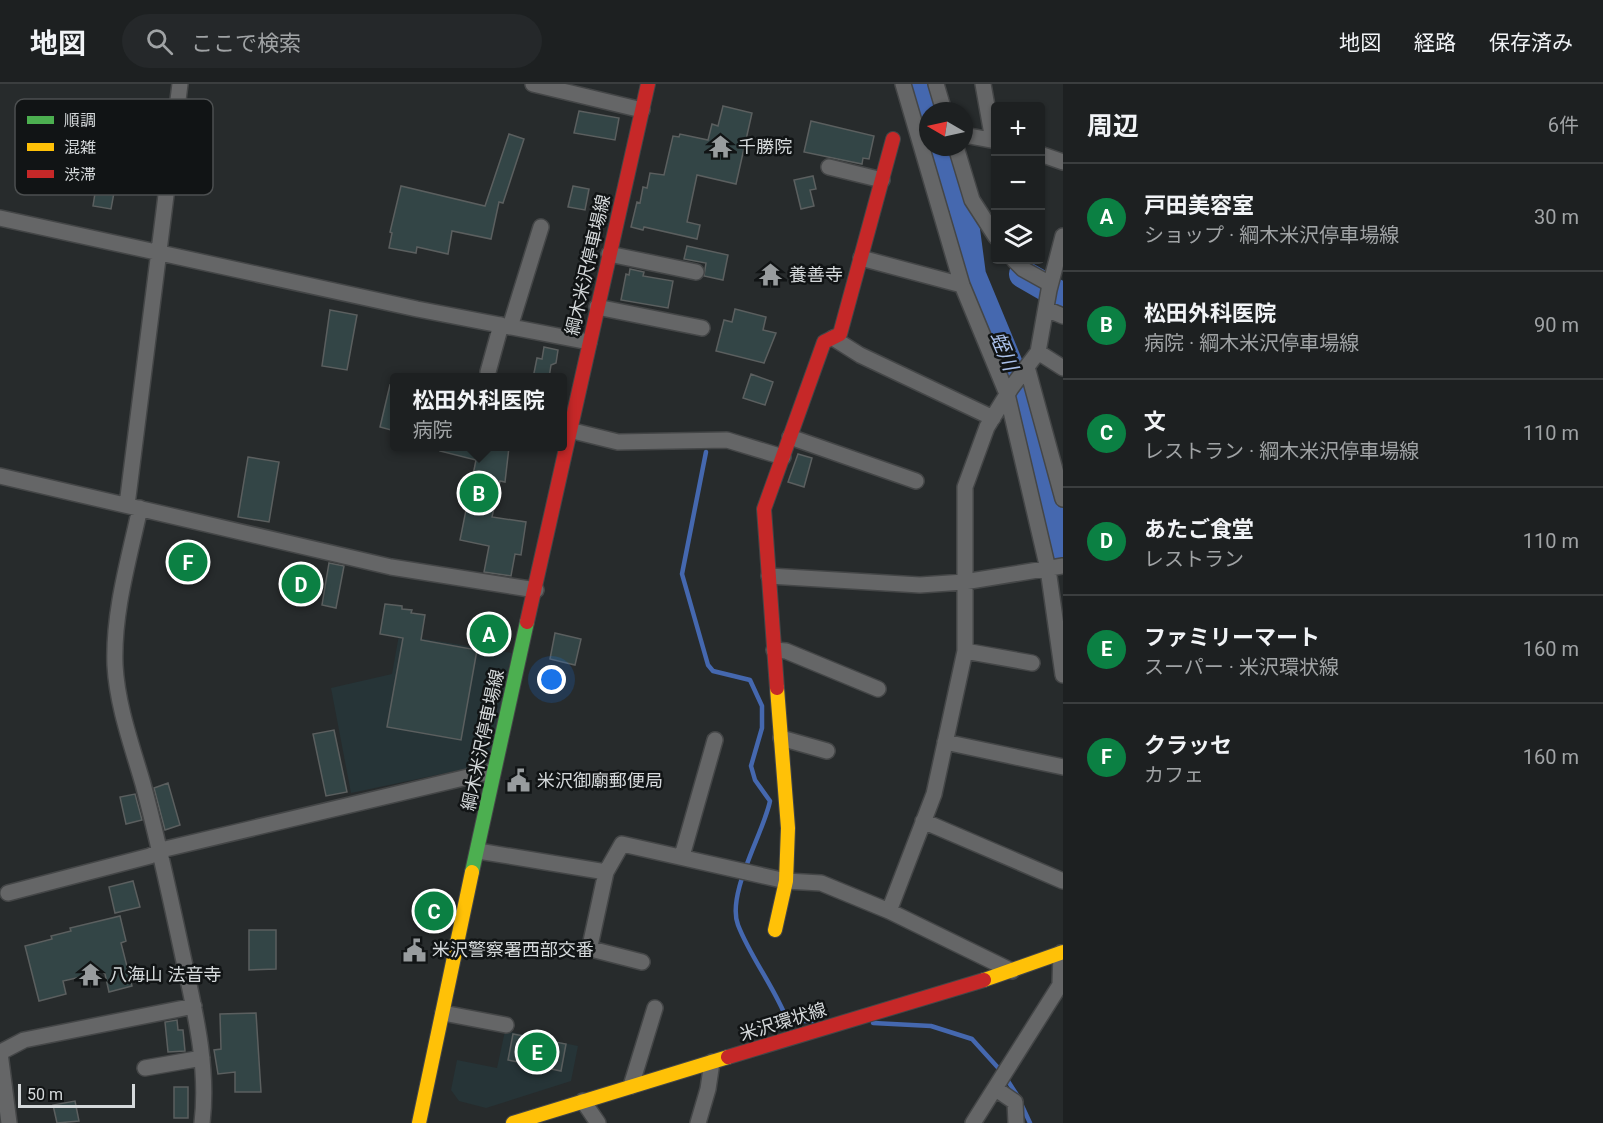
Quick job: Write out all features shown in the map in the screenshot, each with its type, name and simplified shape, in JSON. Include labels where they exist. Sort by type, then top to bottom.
[{"type":"main road","name":"綱木米沢停車場線","points":[[567,440],[648,84]]},
{"type":"main road","points":[[775,930],[786,881],[788,828],[764,509],[824,342],[840,334],[893,139]]},
{"type":"main road","name":"綱木米沢停車場線","points":[[419,1123],[493,771],[536,590],[565,451]]},
{"type":"main road","name":"米沢環状線","points":[[513,1123],[1012,971],[1062,953]]},
{"type":"street","points":[[178,99],[180,84]]},
{"type":"street","points":[[533,84],[642,110]]},
{"type":"street","points":[[903,84],[962,285],[1009,391],[1056,568],[1063,675]]},
{"type":"street","points":[[936,84],[941,102]]},
{"type":"street","points":[[983,84],[991,125]]},
{"type":"street","points":[[973,136],[991,140]]},
{"type":"street","points":[[1045,155],[1063,162]]},
{"type":"street","points":[[959,156],[972,200],[991,229]]},
{"type":"street","points":[[829,167],[882,180]]},
{"type":"street","points":[[167,195],[133,507],[117,619],[115,665],[120,702],[161,850],[194,1006],[205,1098],[202,1123]]},
{"type":"street","points":[[0,218],[160,254],[589,342]]},
{"type":"street","points":[[488,372],[541,227]]},
{"type":"street","points":[[889,911],[934,794],[964,651],[965,487],[993,418],[1009,391],[1038,352],[1048,296],[1063,236]]},
{"type":"street","points":[[609,254],[696,272]]},
{"type":"street","points":[[861,258],[962,285]]},
{"type":"street","points":[[1018,264],[1063,316]]},
{"type":"street","points":[[597,307],[702,328]]},
{"type":"street","points":[[832,338],[860,355],[993,418]]},
{"type":"street","points":[[1038,352],[1063,368]]},
{"type":"street","points":[[1024,370],[1063,499]]},
{"type":"street","points":[[569,430],[618,442],[727,440],[783,457]]},
{"type":"street","points":[[790,437],[916,481]]},
{"type":"street","points":[[0,476],[391,567],[536,590]]},
{"type":"street","points":[[769,576],[920,585],[964,582],[1056,568]]},
{"type":"street","points":[[774,650],[786,651],[878,689]]},
{"type":"street","points":[[964,651],[1032,663]]},
{"type":"street","points":[[781,738],[827,751]]},
{"type":"street","points":[[682,856],[715,740]]},
{"type":"street","points":[[945,742],[1063,767]]},
{"type":"street","points":[[8,893],[150,856],[161,850],[493,771]]},
{"type":"street","points":[[923,821],[1063,881]]},
{"type":"street","points":[[642,962],[595,950],[590,946],[606,872],[622,844],[786,881],[821,883],[889,911],[1012,971]]},
{"type":"street","points":[[478,851],[606,872]]},
{"type":"street","points":[[973,1123],[1062,985],[1062,953]]},
{"type":"street","points":[[9,1123],[0,1052],[24,1040],[194,1006]]},
{"type":"street","points":[[632,1086],[655,1008]]},
{"type":"street","points":[[443,1013],[506,1025]]},
{"type":"street","points":[[145,1068],[202,1058]]},
{"type":"street","points":[[698,1123],[708,1089],[712,1062]]},
{"type":"street","points":[[1001,1082],[1015,1102],[1016,1123]]},
{"type":"street","points":[[583,1101],[598,1123]]},
{"type":"shaded area","points":[[399,635],[512,653],[489,764],[351,793],[331,688],[392,674]]},
{"type":"shaded area","points":[[505,1031],[578,1046],[571,1081],[486,1108],[459,1101],[451,1090],[457,1060],[497,1068]]},
{"type":"building","points":[[723,106],[752,113],[736,184],[697,175],[687,222],[700,225],[697,239],[644,227],[643,230],[631,227],[637,202],[640,203],[643,187],[647,188],[650,173],[664,175],[673,136],[679,137],[680,134],[708,140],[712,124],[718,126]]},
{"type":"building","points":[[579,111],[619,118],[615,140],[574,133]]},
{"type":"building","points":[[811,121],[874,136],[869,159],[863,158],[862,164],[804,152]]},
{"type":"building","points":[[509,134],[524,139],[503,203],[499,202],[491,239],[452,231],[448,254],[417,247],[416,253],[389,248],[392,233],[390,232],[401,186],[485,206]]},
{"type":"building","points":[[813,176],[816,189],[810,190],[814,206],[801,209],[794,180]]},
{"type":"building","points":[[573,186],[589,189],[585,210],[568,207]]},
{"type":"building","points":[[95,195],[114,195],[111,209],[93,206]]},
{"type":"building","points":[[687,246],[728,255],[723,280],[704,276],[706,263],[684,259]]},
{"type":"building","points":[[630,269],[644,272],[643,276],[673,281],[668,308],[621,300],[626,274],[629,275]]},
{"type":"building","points":[[735,309],[766,317],[763,330],[776,333],[764,363],[716,351],[724,320],[732,322]]},
{"type":"building","points":[[330,310],[357,315],[347,370],[322,366]]},
{"type":"building","points":[[544,347],[558,350],[556,363],[551,365],[550,373],[534,373],[537,358],[542,359]]},
{"type":"building","points":[[751,374],[773,382],[765,405],[743,398]]},
{"type":"building","points":[[390,385],[390,430],[380,427]]},
{"type":"building","points":[[440,451],[509,451],[505,482],[500,481],[492,517],[526,522],[521,555],[515,554],[511,576],[484,572],[489,546],[460,540],[476,460]]},
{"type":"building","points":[[798,454],[812,458],[804,487],[788,482]]},
{"type":"building","points":[[248,457],[279,462],[269,522],[238,517]]},
{"type":"building","points":[[329,563],[344,566],[336,608],[322,605]]},
{"type":"building","points":[[385,604],[402,606],[402,609],[412,610],[411,613],[425,615],[421,640],[477,650],[461,740],[387,727],[403,638],[380,634]]},
{"type":"building","points":[[555,633],[581,639],[575,665],[550,659]]},
{"type":"building","points":[[334,730],[347,792],[326,796],[313,734]]},
{"type":"building","points":[[168,783],[180,825],[165,830],[154,788]]},
{"type":"building","points":[[135,794],[142,820],[126,824],[120,797]]},
{"type":"building","points":[[133,881],[140,907],[115,913],[109,887]]},
{"type":"building","points":[[120,916],[126,941],[121,943],[132,986],[109,992],[105,974],[102,972],[63,981],[66,994],[39,1001],[25,946],[52,939],[51,936],[71,931],[70,928]]},
{"type":"building","points":[[249,930],[276,930],[276,969],[249,970]]},
{"type":"building","points":[[256,1013],[261,1092],[235,1092],[235,1072],[218,1074],[214,1050],[221,1049],[220,1014]]},
{"type":"building","points":[[177,1020],[178,1030],[183,1030],[185,1051],[168,1052],[165,1022]]},
{"type":"building","points":[[513,1034],[566,1044],[561,1071],[508,1060]]},
{"type":"building","points":[[174,1087],[188,1087],[188,1118],[174,1118]]},
{"type":"building","points":[[75,1101],[79,1121],[57,1123],[53,1105]]},
{"type":"waterway","name":"蛭川","points":[[918,84],[922,102]]},
{"type":"waterway","name":"蛭川","points":[[936,156],[963,207],[972,275],[1025,403],[1063,560]]},
{"type":"waterway","points":[[1023,274],[1063,297]]},
{"type":"waterway","points":[[706,452],[682,574],[708,665],[713,671],[750,680],[762,706],[762,728],[751,766],[755,780],[770,801],[741,880],[737,897],[738,925],[785,1015],[798,1021],[813,1021]]},
{"type":"waterway","points":[[873,1023],[931,1026],[972,1039],[1001,1071]]},
{"type":"waterway","points":[[1006,1078],[1030,1123]]},
{"type":"traffic: fast","points":[[472,872],[527,622]]},
{"type":"traffic: slow","points":[[775,930],[786,881],[788,828],[777,688]]},
{"type":"traffic: slow","points":[[419,1123],[472,872]]},
{"type":"traffic: slow","points":[[984,980],[1063,952]]},
{"type":"traffic: slow","points":[[513,1123],[728,1057]]},
{"type":"traffic: jam","points":[[567,444],[648,84]]},
{"type":"traffic: jam","points":[[777,688],[764,509],[824,342],[840,334],[893,139]]},
{"type":"traffic: jam","points":[[527,622],[565,451]]},
{"type":"traffic: jam","points":[[728,1057],[984,980]]},
{"type":"place","name":"千勝院","points":[[720,147]]},
{"type":"place","name":"養善寺","points":[[771,275]]},
{"type":"place","name":"松田外科医院","points":[[479,493]]},
{"type":"place","name":"クラッセ","points":[[188,562]]},
{"type":"place","name":"あたご食堂","points":[[301,584]]},
{"type":"place","name":"戸田美容室","points":[[489,634]]},
{"type":"place","name":"米沢御廟郵便局","points":[[519,781]]},
{"type":"place","name":"文","points":[[434,911]]},
{"type":"place","name":"米沢警察署西部交番","points":[[414,950]]},
{"type":"place","name":"八海山 法音寺","points":[[91,975]]},
{"type":"place","name":"ファミリーマート","points":[[537,1052]]}]
